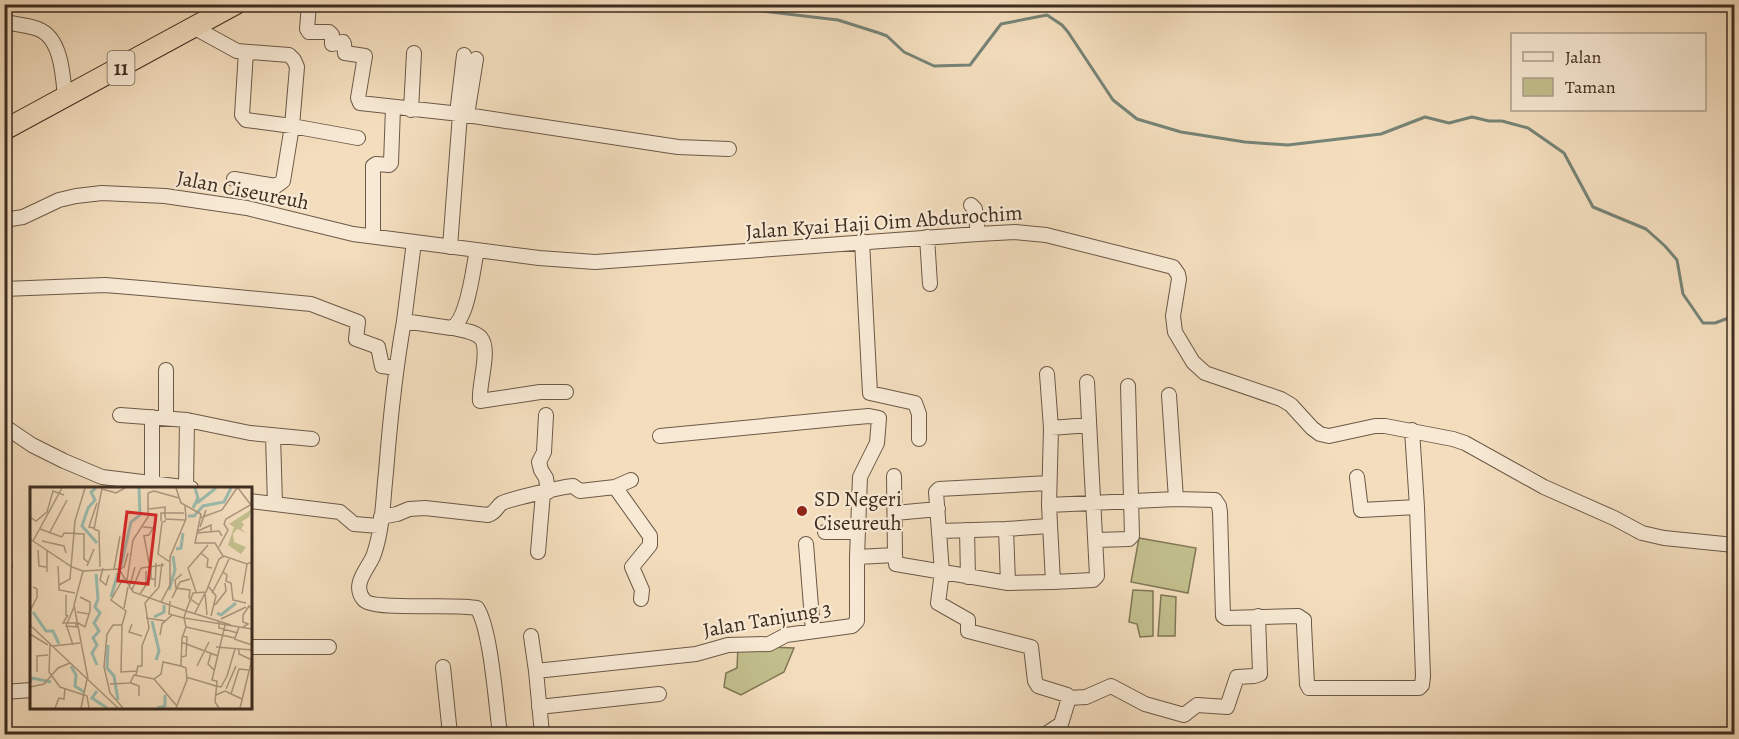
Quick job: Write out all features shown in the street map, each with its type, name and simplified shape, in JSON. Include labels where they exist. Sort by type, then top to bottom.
[{"type":"highway","name":"11","points":[[4,130],[215,18],[236,4]]},
{"type":"street","points":[[309,4],[307,28],[309,32],[329,32],[332,35],[332,44],[342,42],[345,46],[345,53],[365,56],[359,102],[393,108],[461,114],[678,147],[729,149]]},
{"type":"street","points":[[215,18],[221,44]]},
{"type":"street","points":[[4,22],[38,29],[46,33],[52,41],[60,64],[65,98]]},
{"type":"street","points":[[195,28],[237,51],[289,55],[297,67],[292,126],[284,175],[279,185],[234,179]]},
{"type":"street","points":[[246,52],[242,115],[246,120],[358,138]]},
{"type":"street","points":[[411,110],[414,53]]},
{"type":"street","points":[[450,247],[461,114],[470,57]]},
{"type":"street","points":[[374,236],[373,166],[376,164],[391,165],[393,108]]},
{"type":"street","points":[[713,149],[716,134]]},
{"type":"street","name":"Jalan Ciseureuh","points":[[4,220],[23,217],[59,200],[76,196],[102,193],[165,196],[263,212],[339,231],[477,250]]},
{"type":"street","points":[[970,205],[975,209],[978,234]]},
{"type":"street","name":"Jalan Kyai Haji Oim Abdurochim","points":[[477,250],[550,259],[614,262],[862,241],[1015,232],[1046,235],[1173,267],[1179,279],[1173,316],[1175,332],[1193,362],[1205,373],[1281,399],[1291,405],[1320,434],[1329,436],[1375,426],[1412,430],[1466,443],[1544,487],[1642,533],[1664,538],[1734,545]]},
{"type":"street","points":[[927,237],[930,284]]},
{"type":"street","points":[[862,241],[870,393],[915,403],[919,414],[919,439]]},
{"type":"street","points":[[414,242],[396,368],[380,521],[374,555],[363,571],[360,591],[364,600],[375,605],[471,606],[477,608],[481,614],[488,644],[500,735]]},
{"type":"street","points":[[457,324],[477,250]]},
{"type":"street","points":[[4,289],[105,285],[311,304],[358,322],[356,339],[378,347],[382,366],[396,368]]},
{"type":"street","points":[[404,321],[457,324],[481,338],[485,348],[480,401],[540,392],[566,392]]},
{"type":"street","points":[[152,483],[166,370]]},
{"type":"street","points":[[1047,374],[1051,428],[1048,483],[1053,582]]},
{"type":"street","points":[[894,476],[896,564],[1008,583],[1095,580],[1097,574],[1096,540],[1087,382]]},
{"type":"street","points":[[1096,540],[1131,537],[1128,386]]},
{"type":"street","points":[[1170,395],[1176,499]]},
{"type":"street","points":[[120,415],[187,420],[273,435],[312,439]]},
{"type":"street","points":[[538,552],[546,493],[546,478],[541,470],[540,462],[544,452],[546,415]]},
{"type":"street","points":[[660,436],[846,417],[879,418],[877,443],[860,477],[857,557],[896,555]]},
{"type":"street","points":[[187,420],[187,487]]},
{"type":"street","points":[[1051,428],[1089,425]]},
{"type":"street","points":[[4,426],[40,449],[102,477],[180,487]]},
{"type":"street","points":[[1049,505],[1211,499],[1217,503],[1220,512],[1223,614],[1226,618],[1298,616],[1304,620],[1309,688],[1419,688],[1422,685],[1423,676],[1412,430]]},
{"type":"street","points":[[273,435],[275,504]]},
{"type":"street","points":[[1357,477],[1361,510],[1364,512],[1417,507]]},
{"type":"street","points":[[252,501],[339,512],[354,524],[380,521],[425,508],[488,516],[495,513],[503,502],[571,485],[580,491],[615,487],[632,480]]},
{"type":"street","points":[[1048,483],[939,489],[936,492],[942,572],[939,605],[968,620],[968,631],[1031,648],[1036,684],[1067,695],[1069,698],[1088,696],[1111,686],[1145,704],[1180,714],[1186,714],[1197,705],[1227,707],[1237,677],[1260,674],[1258,616]]},
{"type":"street","points":[[615,487],[650,536],[650,545],[632,567],[642,590],[641,599]]},
{"type":"street","points":[[895,513],[938,509]]},
{"type":"street","points":[[940,531],[1049,526]]},
{"type":"street","points":[[1006,528],[1008,583]]},
{"type":"street","points":[[967,530],[968,577]]},
{"type":"street","points":[[825,532],[858,532]]},
{"type":"street","points":[[806,544],[813,631]]},
{"type":"street","name":"Jalan Tanjung 3","points":[[536,671],[696,654],[728,645],[769,644],[786,635],[852,626],[856,621],[857,557]]},
{"type":"street","points":[[531,636],[542,735]]},
{"type":"street","points":[[252,647],[329,647]]},
{"type":"street","points":[[443,667],[450,735]]},
{"type":"street","points":[[4,692],[30,690]]},
{"type":"street","points":[[539,706],[659,694]]},
{"type":"street","points":[[1046,735],[1061,724],[1069,698]]},
{"type":"green space","points":[[1139,538],[1196,548],[1188,593],[1131,582]]},
{"type":"green space","points":[[1133,590],[1153,591],[1153,636],[1140,637],[1137,624],[1129,622]]},
{"type":"green space","points":[[1161,595],[1176,597],[1175,636],[1158,636]]},
{"type":"green space","points":[[738,646],[794,648],[784,672],[741,695],[724,687],[726,673],[737,668]]},
{"type":"waterway","points":[[372,4],[431,4]]},
{"type":"waterway","points":[[461,4],[495,10],[520,11],[543,8],[552,4]]},
{"type":"waterway","points":[[740,4],[754,10],[838,20],[879,33],[887,36],[904,52],[934,66],[970,65],[1001,24],[1047,15],[1068,32],[1113,100],[1137,119],[1181,132],[1245,142],[1288,145],[1381,134],[1425,117],[1449,123],[1472,117],[1502,121],[1528,128],[1564,153],[1593,207],[1646,229],[1665,246],[1677,260],[1683,294],[1703,323],[1715,323],[1734,316]]},
{"type":"place","name":"SD Negeri Ciseureuh","points":[[802,511]]}]
